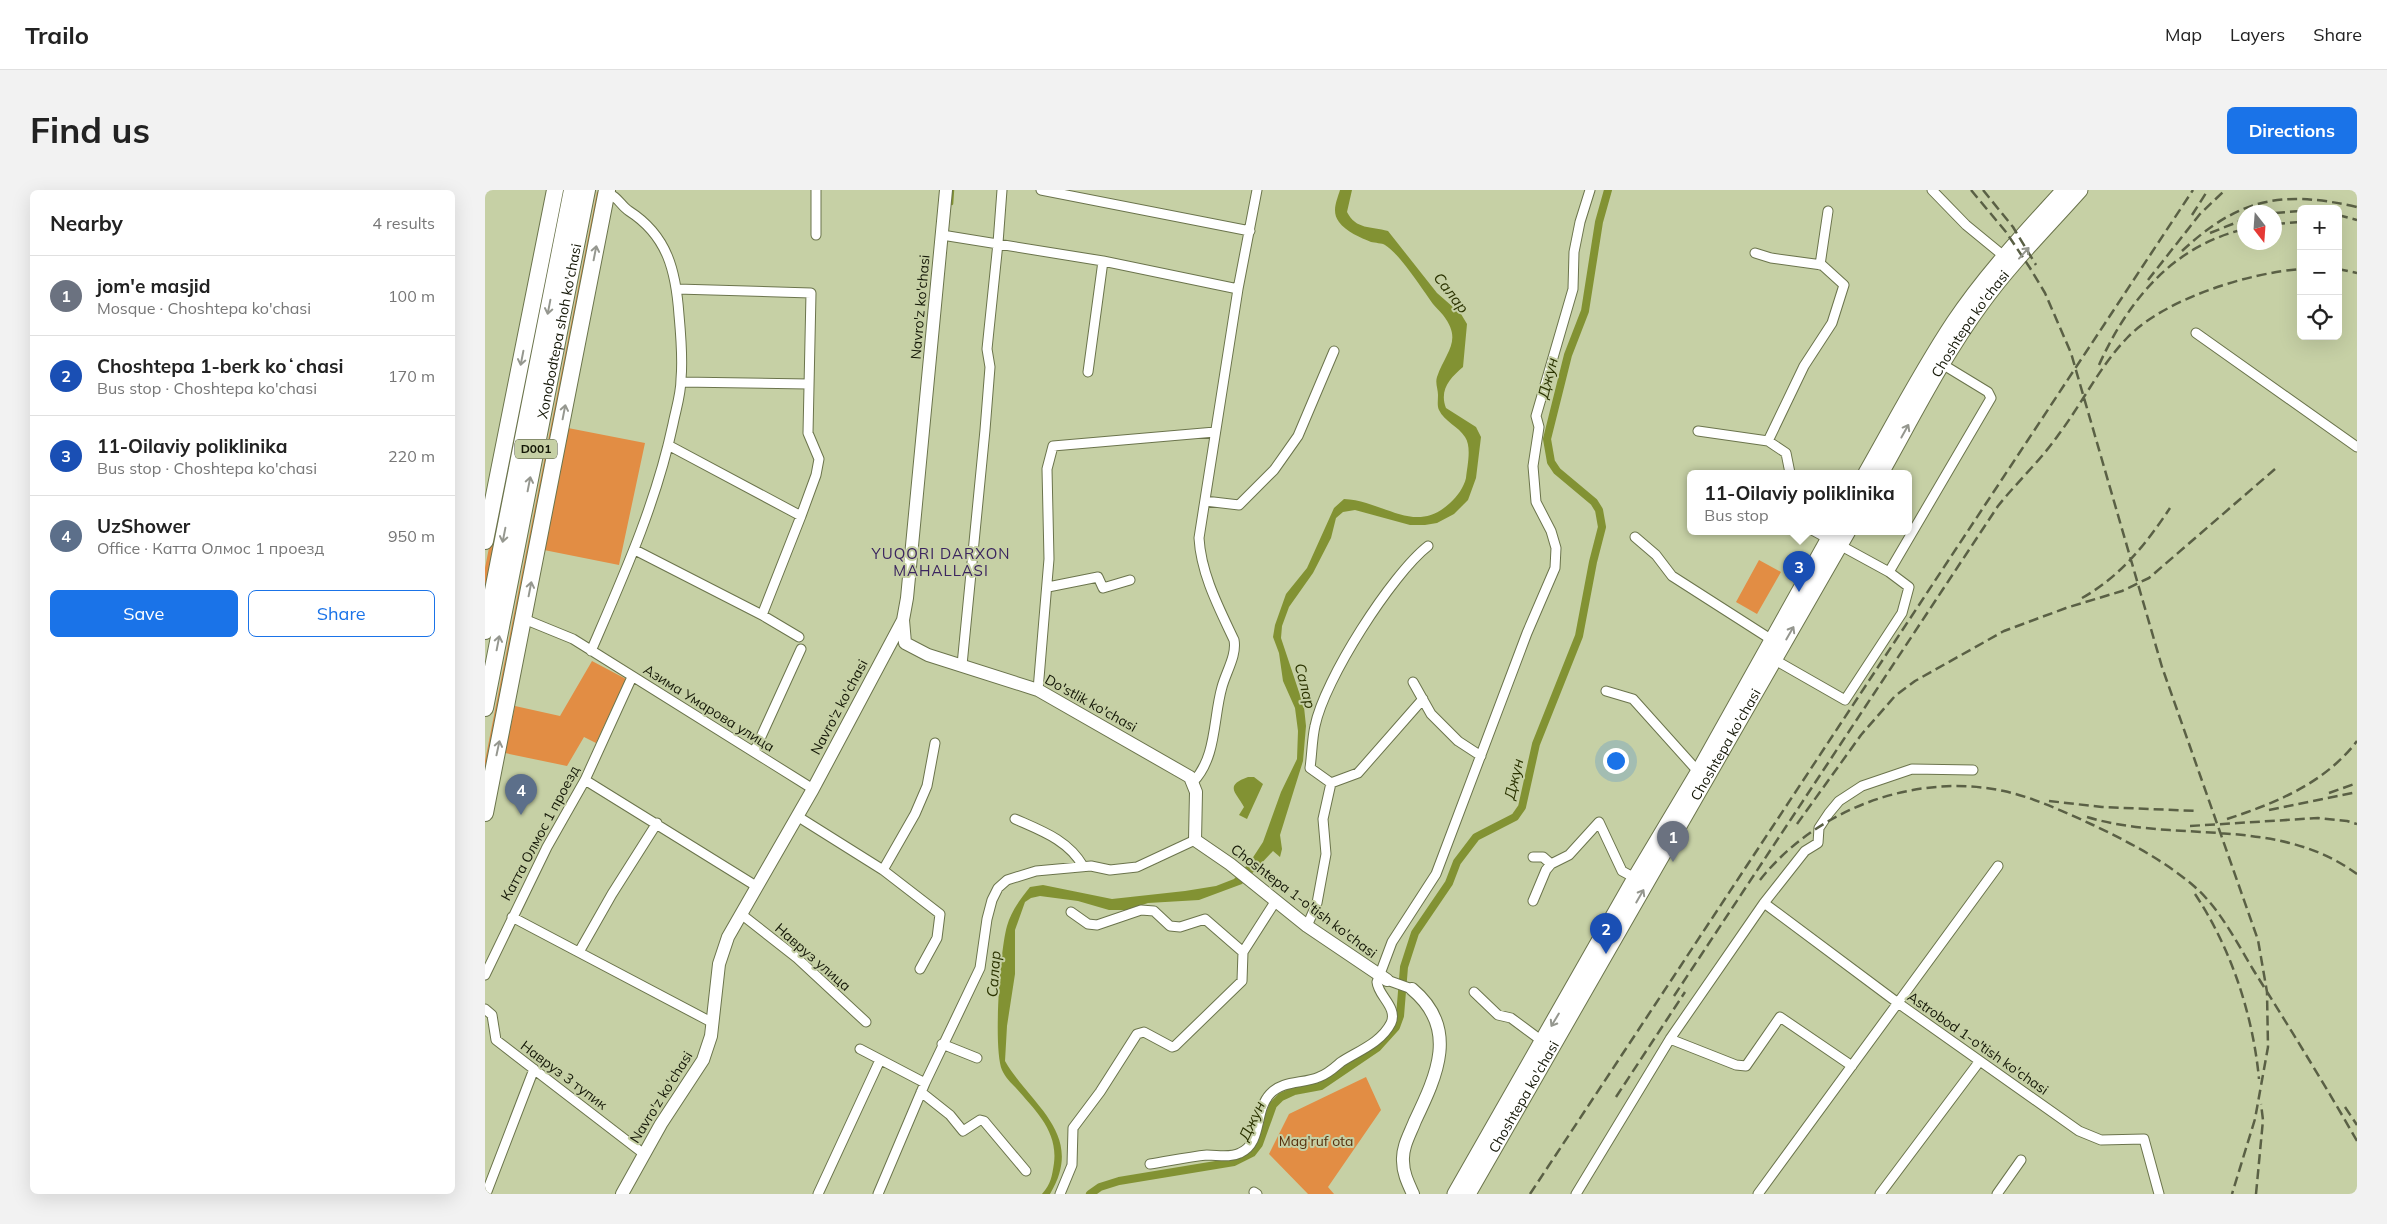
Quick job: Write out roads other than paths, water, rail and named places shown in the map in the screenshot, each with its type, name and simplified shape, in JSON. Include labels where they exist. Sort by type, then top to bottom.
[{"type":"highway","points":[[485,541],[555,190]]},
{"type":"highway","points":[[485,813],[524,619],[592,191]]},
{"type":"highway","name":"Xonobodtepa shoh ko'chasi","points":[[485,631],[559,255],[592,191]]},
{"type":"highway","name":"Xonobodtepa shoh ko'chasi","points":[[485,708],[592,191]]},
{"type":"highway","points":[[538,275],[559,255]]},
{"type":"main road","name":"Choshtepa ko'chasi","points":[[1868,470],[1934,353],[1973,296],[2064,190]]},
{"type":"main road","name":"Choshtepa ko'chasi","points":[[1883,470],[1942,364],[1969,321],[1997,282],[2080,190]]},
{"type":"main road","name":"Choshtepa ko'chasi","points":[[1468,1194],[1482,1158],[1542,1041],[1700,769],[1772,640],[1838,536]]},
{"type":"main road","name":"Choshtepa ko'chasi","points":[[1455,1194],[1482,1158],[1775,660],[1838,536]]},
{"type":"street","points":[[816,235],[817,190]]},
{"type":"street","name":"Navro'z ko'chasi","points":[[622,1194],[644,1154],[700,1066],[707,1049],[713,1023],[721,957],[741,914],[813,789],[903,620],[908,588],[946,190]]},
{"type":"street","points":[[962,666],[976,503],[985,430],[990,367],[987,349],[1002,190]]},
{"type":"street","points":[[1041,190],[1250,231]]},
{"type":"street","points":[[878,1194],[942,1044],[980,968],[987,919],[992,900],[998,888],[1007,880],[1020,875],[1083,866],[1110,870],[1137,867],[1195,840],[1196,792],[1193,782],[1201,773],[1211,745],[1221,689],[1235,645],[1209,584],[1199,548],[1199,538],[1238,289],[1257,190]]},
{"type":"street","points":[[1150,1164],[1207,1155],[1232,1156],[1249,1148],[1253,1142],[1264,1102],[1270,1094],[1278,1087],[1290,1083],[1318,1078],[1369,1046],[1383,1033],[1391,1022],[1393,1013],[1377,987],[1383,978],[1392,942],[1437,874],[1527,633],[1555,568],[1556,548],[1551,531],[1537,502],[1533,466],[1539,426],[1536,416],[1573,289],[1574,252],[1580,222],[1590,190]]},
{"type":"street","points":[[1932,190],[1966,225],[2005,257]]},
{"type":"street","points":[[591,651],[635,550],[668,445],[681,382],[677,289],[669,257],[650,228],[640,218],[624,208],[615,197],[592,191]]},
{"type":"street","points":[[1820,265],[1828,211]]},
{"type":"street","points":[[942,235],[1103,261],[1238,289]]},
{"type":"street","points":[[1755,253],[1771,258],[1820,265],[1844,285],[1832,323],[1804,366],[1768,441]]},
{"type":"street","points":[[1088,372],[1103,261]]},
{"type":"street","points":[[677,289],[811,292],[808,433],[819,459],[816,476],[762,615]]},
{"type":"street","points":[[2196,334],[2357,447]]},
{"type":"street","points":[[1205,501],[1239,505],[1274,470],[1298,436],[1334,350]]},
{"type":"street","points":[[1912,533],[1991,398],[1987,392],[1942,364]]},
{"type":"street","points":[[681,382],[808,384]]},
{"type":"street","points":[[1698,431],[1768,441],[1786,453],[1789,470]]},
{"type":"street","points":[[1038,690],[1048,587],[1047,469],[1053,446],[1215,432]]},
{"type":"street","points":[[668,445],[801,516]]},
{"type":"street","points":[[1889,572],[1911,535]]},
{"type":"street","points":[[1775,660],[1845,700],[1902,612],[1909,587],[1838,536]]},
{"type":"street","points":[[1635,537],[1656,555],[1673,576],[1772,640]]},
{"type":"street","points":[[1331,783],[1311,768],[1315,724],[1332,682],[1347,653],[1401,571],[1428,546]]},
{"type":"street","points":[[635,550],[762,615],[799,637]]},
{"type":"street","points":[[1048,587],[1098,577],[1103,588],[1130,580]]},
{"type":"street","name":"Азима Умарова улица","points":[[524,619],[573,639],[813,789]]},
{"type":"street","points":[[903,620],[905,644]]},
{"type":"street","name":"Do'stlik ko'chasi","points":[[892,639],[928,655],[1038,690],[1178,769],[1193,782]]},
{"type":"street","points":[[754,752],[801,648]]},
{"type":"street","name":"Катта Олмос 1 проезд","points":[[485,975],[547,847],[585,780],[632,676]]},
{"type":"street","points":[[1413,682],[1431,714],[1458,741],[1481,756]]},
{"type":"street","points":[[1606,692],[1633,699],[1689,761],[1700,769]]},
{"type":"street","points":[[1331,783],[1358,773],[1423,699]]},
{"type":"street","points":[[883,870],[915,814],[927,786],[935,743]]},
{"type":"street","points":[[1576,1194],[1670,1039],[1764,903],[1805,851],[1818,843],[1819,828],[1839,801],[1851,791],[1912,770],[1973,770]]},
{"type":"street","points":[[585,780],[756,886]]},
{"type":"street","points":[[1307,926],[1317,902],[1326,854],[1323,819],[1331,783]]},
{"type":"street","points":[[797,816],[883,870],[940,914],[937,938],[919,969]]},
{"type":"street","points":[[1015,819],[1051,835],[1075,853],[1083,866]]},
{"type":"street","points":[[1533,902],[1546,870],[1551,864],[1569,854],[1599,822],[1622,871],[1635,878]]},
{"type":"street","points":[[579,952],[612,894],[657,823]]},
{"type":"street","name":"Choshtepa 1-o'tish ko'chasi","points":[[1195,840],[1251,880],[1275,902],[1307,926],[1383,978],[1412,989],[1422,997],[1434,1017],[1441,1049],[1432,1086],[1405,1145],[1403,1161],[1405,1178],[1413,1194]]},
{"type":"street","points":[[1533,857],[1543,857],[1551,864]]},
{"type":"street","points":[[1758,1194],[1999,866]]},
{"type":"street","points":[[1060,1194],[1072,1165],[1073,1128],[1100,1092],[1137,1034],[1144,1032],[1172,1047],[1175,1046],[1242,981],[1243,952],[1275,902]]},
{"type":"street","name":"Astrobod 1-o'tish ko'chasi","points":[[1764,903],[1979,1062],[2086,1134],[2109,1140],[2145,1139],[2159,1194]]},
{"type":"street","points":[[1071,912],[1088,924],[1097,925],[1141,910],[1154,911],[1170,926],[1180,927],[1205,919],[1243,952]]},
{"type":"street","name":"Навруз улица","points":[[741,914],[797,958],[866,1022]]},
{"type":"street","points":[[512,917],[713,1023]]},
{"type":"street","points":[[1475,992],[1498,1015],[1511,1018],[1542,1041]]},
{"type":"street","name":"Навруз 3 тупик","points":[[485,1009],[492,1015],[496,1040],[644,1154]]},
{"type":"street","points":[[1670,1039],[1746,1066],[1780,1017],[1852,1066]]},
{"type":"street","points":[[942,1044],[977,1058]]},
{"type":"street","points":[[860,1049],[923,1087],[963,1131],[980,1120],[984,1121],[1026,1171]]},
{"type":"street","points":[[818,1194],[880,1060]]},
{"type":"street","points":[[1880,1194],[1979,1062]]},
{"type":"street","points":[[486,1194],[534,1069]]},
{"type":"street","points":[[1997,1194],[2021,1160]]},
{"type":"waterway","points":[[952,204],[953,190]]},
{"type":"waterway","name":"Джун","points":[[1090,1194],[1100,1187],[1119,1181],[1234,1162],[1252,1153],[1259,1144],[1273,1105],[1281,1097],[1294,1091],[1321,1086],[1377,1048],[1396,1027],[1400,1016],[1404,967],[1415,933],[1449,883],[1457,862],[1476,837],[1515,817],[1522,807],[1536,744],[1579,636],[1593,562],[1602,527],[1599,510],[1594,502],[1557,471],[1551,462],[1547,439],[1568,355],[1585,311],[1599,222],[1608,190]]},
{"type":"railway","points":[[1971,190],[2006,232],[2030,268],[2045,293],[2071,353],[2162,667],[2258,940],[2267,992],[2268,1047],[2255,1119],[2232,1194]]},
{"type":"railway","points":[[1983,190],[2013,227],[2036,265]]},
{"type":"railway","points":[[1530,1194],[2193,190]]},
{"type":"railway","points":[[2192,215],[2208,190]]},
{"type":"railway","points":[[2148,280],[2200,214],[2224,191]]},
{"type":"railway","points":[[2182,251],[2223,219],[2243,209],[2263,203],[2284,199],[2306,199],[2357,207]]},
{"type":"railway","points":[[2282,212],[2297,211]]},
{"type":"railway","points":[[2342,216],[2357,220]]},
{"type":"railway","points":[[2210,233],[2237,222]]},
{"type":"railway","points":[[2282,223],[2297,222]]},
{"type":"railway","points":[[2099,365],[2124,319],[2155,279],[2195,248],[2237,231]]},
{"type":"railway","points":[[1674,996],[1998,506],[2052,444],[2117,349],[2143,324],[2162,311],[2184,300],[2232,282],[2297,270]]},
{"type":"railway","points":[[2342,270],[2357,273]]},
{"type":"railway","points":[[1797,824],[1861,735],[1895,696],[1915,681],[2004,631],[2066,608],[2122,591],[2149,578],[2275,469]]},
{"type":"railway","points":[[2082,598],[2109,580],[2132,558],[2170,508]]},
{"type":"railway","points":[[2227,819],[2263,806],[2315,780],[2330,769],[2357,741]]},
{"type":"railway","points":[[2329,793],[2357,783]]},
{"type":"railway","points":[[1760,880],[1783,855],[1809,833],[1838,816],[1870,802],[1902,792],[1936,787],[1970,786],[2016,794],[2061,810],[2133,845],[2171,869],[2204,896],[2227,927],[2357,1141]]},
{"type":"railway","points":[[2269,810],[2357,792]]},
{"type":"railway","points":[[2049,801],[2102,807],[2197,811]]},
{"type":"railway","points":[[2087,817],[2121,825],[2260,837],[2293,844],[2326,856],[2357,874]]},
{"type":"railway","points":[[2190,826],[2318,818],[2357,824]]},
{"type":"railway","points":[[2195,894],[2219,937],[2238,983],[2252,1031],[2259,1079]]},
{"type":"railway","points":[[1616,1097],[1685,992]]},
{"type":"railway","points":[[2256,1194],[2263,1120],[2261,1104]]},
{"type":"railway","points":[[2345,1107],[2357,1125]]},
{"type":"place","name":"11-Oilaviy poliklinika","points":[[1799,592]]},
{"type":"place","name":"UzShower","points":[[521,815]]},
{"type":"place","name":"jom'e masjid","points":[[1673,862]]},
{"type":"place","name":"Choshtepa 1-berk koʻchasi","points":[[1606,954]]},
{"type":"district","name":"YUQORI DARXON MAHALLASI","points":[[941,562]]},
{"type":"water label","name":"Салар","points":[[1451,293]]},
{"type":"water label","name":"Салар","points":[[1305,686]]},
{"type":"water label","name":"Салар","points":[[994,974]]},
{"type":"park label","name":"Mag'ruf ota","points":[[1316,1141]]}]
